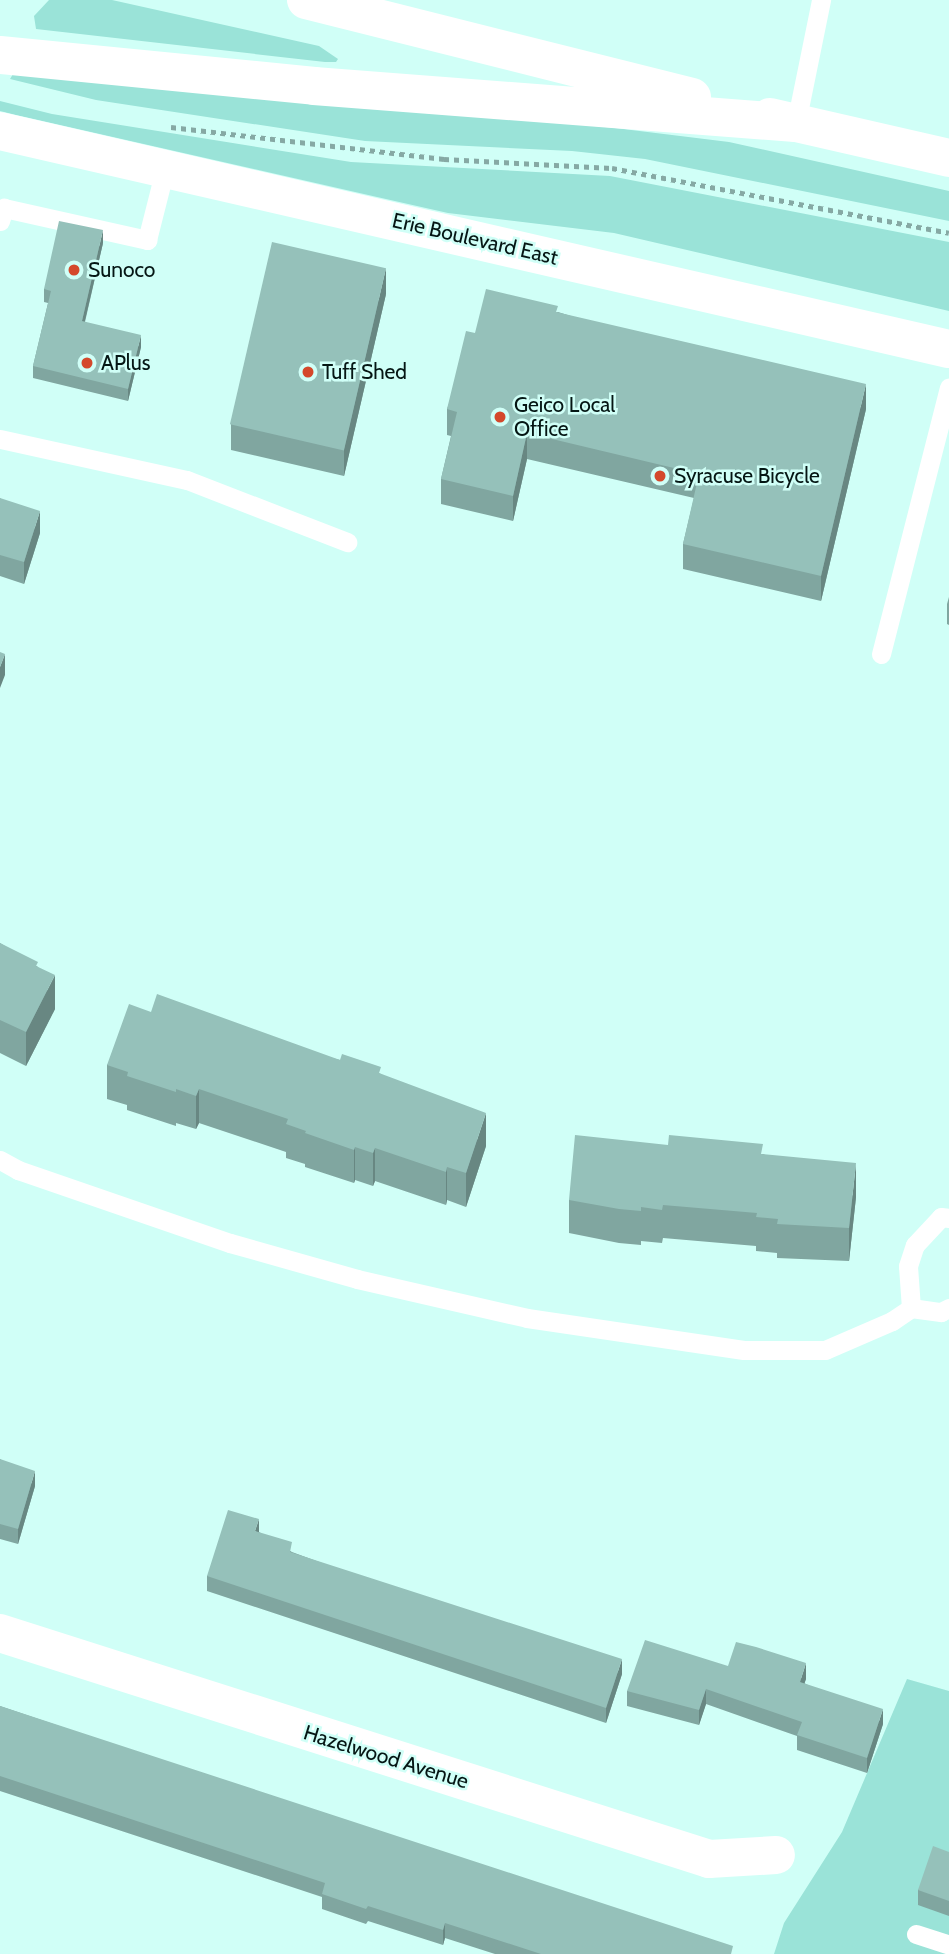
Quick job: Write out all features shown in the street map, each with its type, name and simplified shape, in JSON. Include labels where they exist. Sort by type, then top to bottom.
[{"type":"main road","points":[[306,0],[796,123],[949,158]]},
{"type":"main road","points":[[0,55],[314,86],[796,123]]},
{"type":"main road","name":"Erie Boulevard East","points":[[0,131],[949,349]]},
{"type":"main road","name":"Hazelwood Avenue","points":[[0,1633],[709,1858],[776,1854]]},
{"type":"lane","points":[[796,123],[821,0]]},
{"type":"lane","points":[[0,221],[4,208],[147,240],[165,169]]},
{"type":"lane","points":[[881,654],[949,388]]},
{"type":"lane","points":[[0,439],[187,480],[347,542]]},
{"type":"lane","points":[[0,1160],[18,1170],[230,1243],[357,1279],[527,1318],[744,1350],[825,1350],[892,1321],[911,1308],[941,1312],[949,1308]]},
{"type":"lane","points":[[911,1308],[908,1266],[915,1245],[941,1217],[949,1218]]},
{"type":"lane","points":[[916,1934],[949,1945]]},
{"type":"path","points":[[157,125],[444,159],[612,168],[949,233]]},
{"type":"green space","points":[[49,0],[112,0],[319,46],[338,59],[336,62],[325,62],[36,29],[34,16]]},
{"type":"green space","points":[[16,69],[615,128],[729,142],[949,191],[949,221],[645,159],[572,151],[365,141],[96,100],[10,79]]},
{"type":"green space","points":[[0,101],[52,114],[351,162],[610,176],[949,242],[949,311],[614,233],[448,213],[0,111]]},
{"type":"green space","points":[[907,1679],[949,1691],[949,1954],[774,1954],[784,1923],[842,1832]]},
{"type":"building","points":[[59,221],[103,230],[82,321],[141,335],[128,389],[33,366],[51,291],[44,289]]},
{"type":"building","name":"Tuff Shed","points":[[272,242],[386,268],[344,451],[230,424]]},
{"type":"building","points":[[486,289],[558,306],[556,312],[866,384],[821,576],[683,544],[699,474],[527,433],[513,496],[441,479],[457,412],[447,409],[466,331],[475,333]]},
{"type":"building","points":[[0,498],[40,511],[24,562],[0,555]]},
{"type":"building","points":[[0,652],[5,654],[0,667]]},
{"type":"building","points":[[0,943],[38,962],[36,966],[55,975],[26,1032],[0,1020]]},
{"type":"building","points":[[157,994],[340,1060],[342,1054],[381,1067],[379,1073],[486,1113],[466,1173],[447,1167],[446,1172],[375,1148],[373,1153],[355,1147],[354,1150],[305,1133],[306,1131],[286,1124],[288,1119],[199,1089],[196,1096],[176,1089],[176,1092],[127,1076],[128,1072],[107,1065],[129,1004],[151,1012]]},
{"type":"building","points":[[575,1135],[668,1145],[669,1135],[763,1144],[761,1154],[856,1163],[849,1228],[777,1224],[778,1219],[756,1217],[757,1213],[663,1205],[662,1210],[641,1207],[641,1211],[569,1200]]},
{"type":"building","points":[[0,1459],[35,1471],[18,1529],[0,1524]]},
{"type":"building","points":[[228,1510],[259,1519],[255,1531],[292,1542],[290,1552],[622,1659],[606,1708],[207,1576]]},
{"type":"building","points":[[645,1640],[728,1666],[736,1642],[806,1663],[800,1682],[883,1709],[867,1758],[797,1735],[802,1722],[706,1689],[699,1710],[627,1691]]},
{"type":"building","points":[[0,1706],[733,1946],[731,1954],[541,1954],[445,1923],[443,1930],[368,1906],[366,1909],[322,1894],[325,1883],[0,1776]]},
{"type":"building","points":[[933,1846],[949,1852],[949,1901],[918,1890]]},
{"type":"place","name":"Sunoco","points":[[74,270]]},
{"type":"place","name":"APlus","points":[[87,363]]},
{"type":"place","name":"Tuff Shed","points":[[308,372]]},
{"type":"place","name":"Geico Local Office","points":[[500,417]]},
{"type":"place","name":"Syracuse Bicycle","points":[[660,476]]}]
